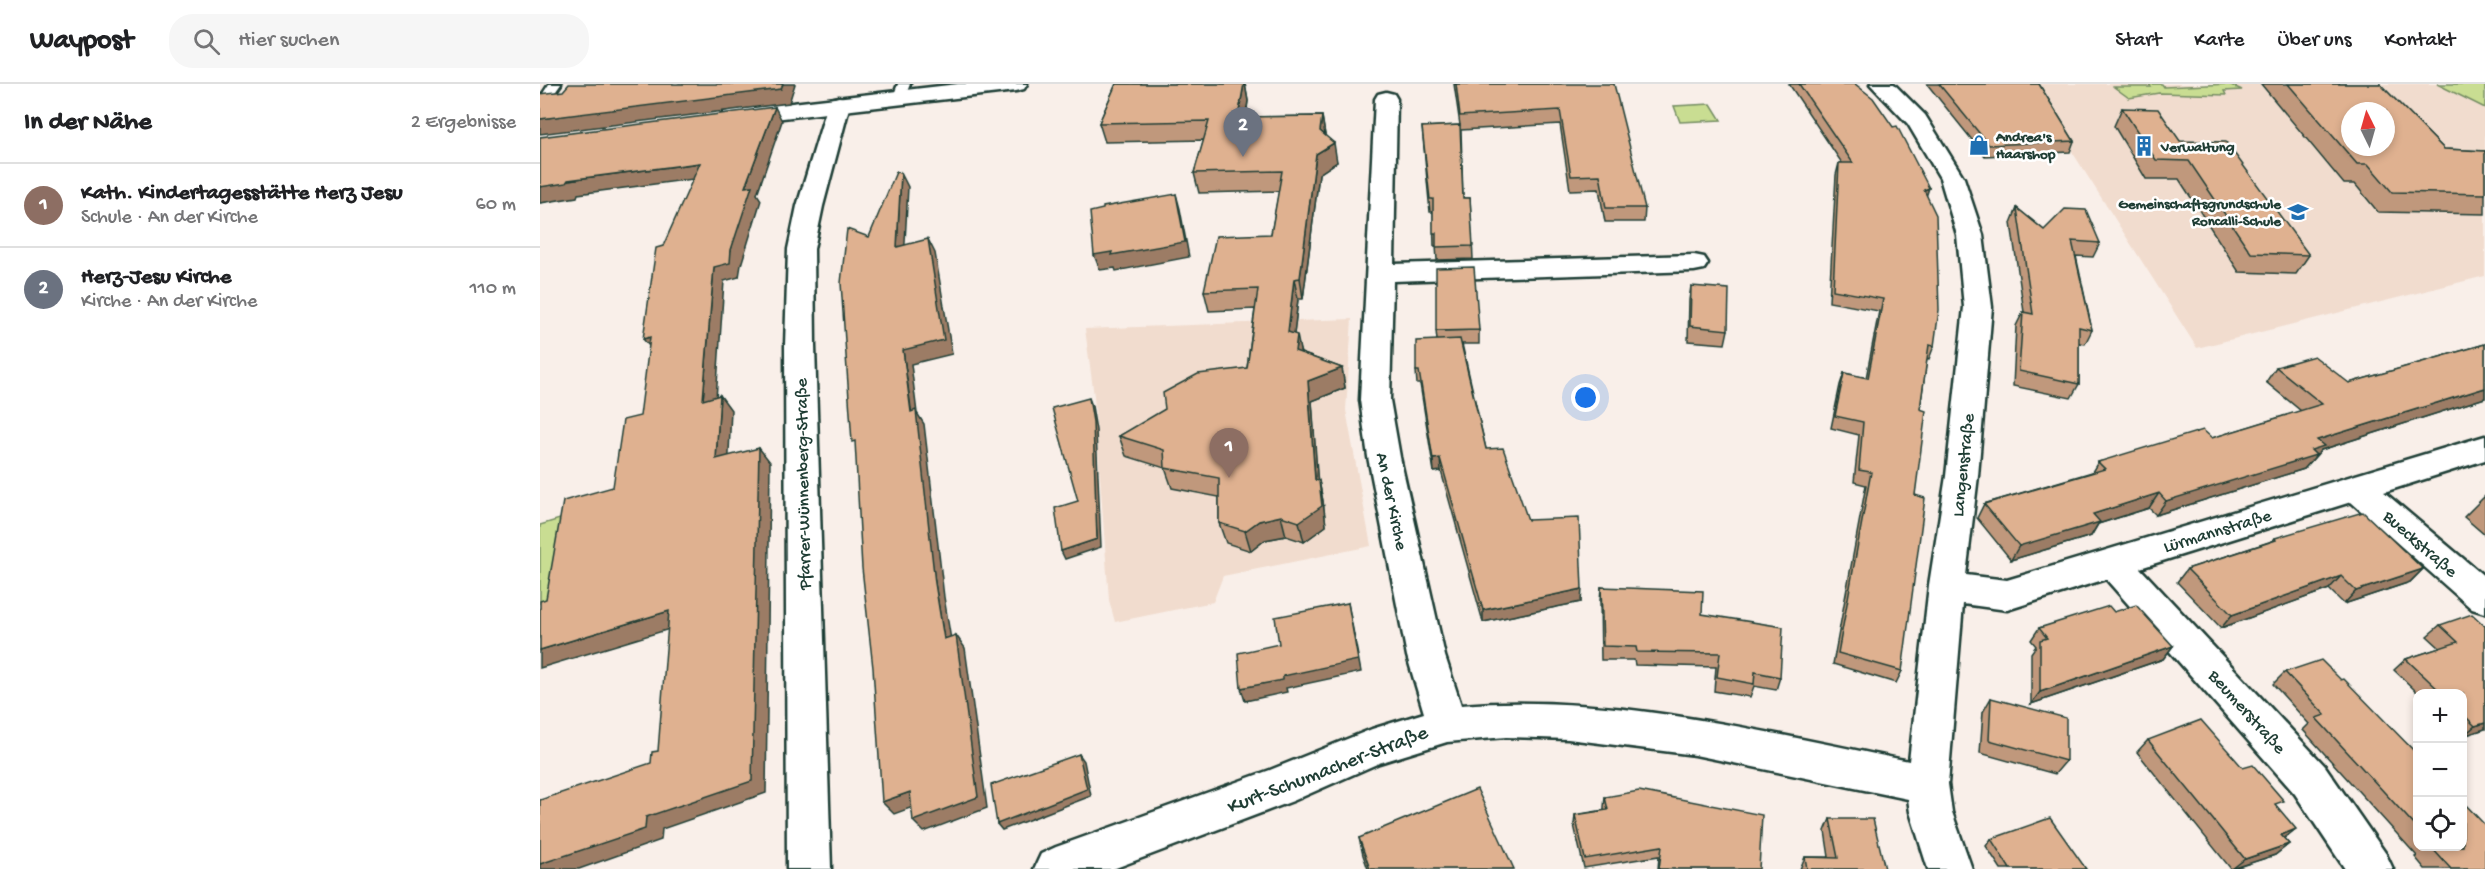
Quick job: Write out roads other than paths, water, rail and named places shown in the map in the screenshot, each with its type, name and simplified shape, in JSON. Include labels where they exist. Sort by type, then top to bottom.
[{"type":"street","points":[[714,120],[839,104],[901,91],[1016,84]]},
{"type":"street","name":"Langenstraße","points":[[1881,84],[1917,120],[1952,178],[1970,235],[1978,308],[1962,476],[1947,585],[1927,784],[1931,812],[1950,869]]},
{"type":"street","name":"An der Kirche","points":[[1386,99],[1376,400],[1383,457],[1426,656],[1447,724]]},
{"type":"street","name":"Pfarrer-Wünnenberg-Straße","points":[[809,869],[800,346],[801,249],[810,206],[839,104]]},
{"type":"street","points":[[1379,273],[1694,263]]},
{"type":"street","name":"Lürmannstraße","points":[[1947,585],[1980,593],[2007,596],[2485,448]]},
{"type":"street","name":"Bueckstraße","points":[[2357,488],[2485,598]]},
{"type":"street","name":"Beumerstraße","points":[[2112,562],[2310,780],[2372,869]]},
{"type":"street","name":"Kurt-Schumacher-Straße","points":[[1056,869],[1278,787],[1372,747],[1447,724],[1506,719],[1580,723],[1695,737],[1927,784]]},
{"type":"lane","points":[[540,106],[555,84]]},
{"type":"place","name":"Andrea's Haarshop","points":[[1979,145]]},
{"type":"place","name":"Verwaltung","points":[[2144,146]]},
{"type":"place","name":"Herz-Jesu Kirche","points":[[1243,157]]},
{"type":"place","name":"Gemeinschaftsgrundschule Roncalli-Schule","points":[[2298,212]]},
{"type":"place","name":"Kath. Kindertagesstätte Herz Jesu","points":[[1229,478]]}]
